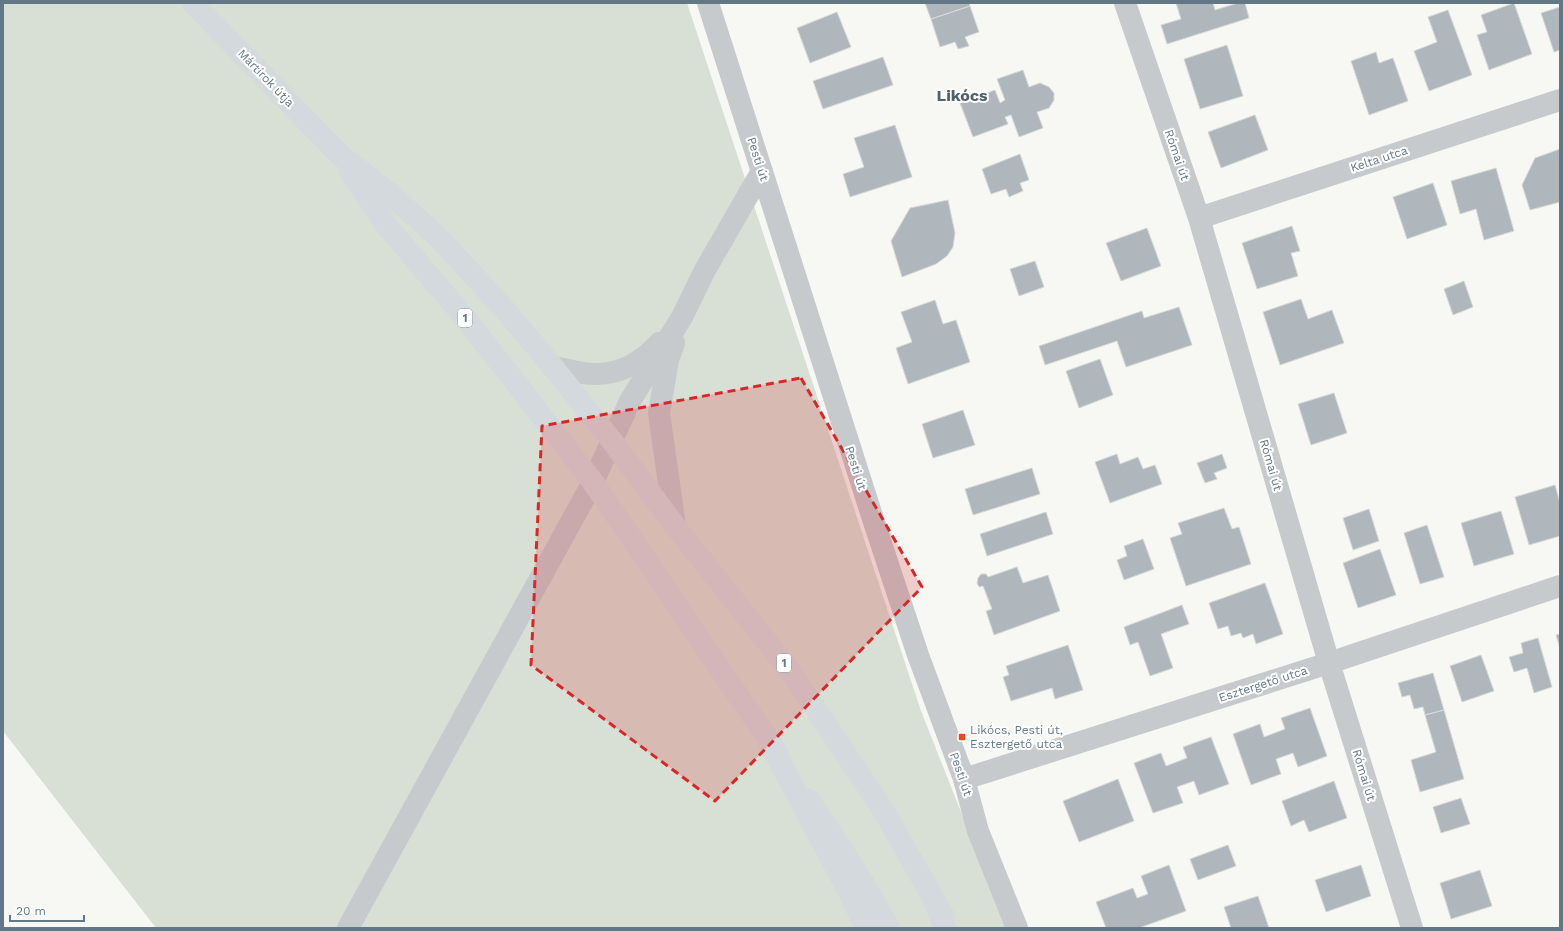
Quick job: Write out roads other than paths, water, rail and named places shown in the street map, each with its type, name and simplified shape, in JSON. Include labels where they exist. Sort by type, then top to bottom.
[{"type":"main road","name":"Mártírok útja","points":[[193,3],[339,154]]},
{"type":"main road","name":"1","points":[[339,154],[390,194],[439,238],[506,311],[612,441],[675,526],[791,672],[882,808],[951,928]]},
{"type":"main road","name":"1","points":[[339,154],[387,226],[466,319],[593,482],[847,855],[889,928]]},
{"type":"main road","points":[[767,738],[849,892],[866,928]]},
{"type":"main road","points":[[934,900],[946,928]]},
{"type":"street","name":"Pesti út","points":[[708,3],[918,656],[964,779],[978,831],[1017,928]]},
{"type":"street","name":"Római út","points":[[1125,3],[1199,218],[1329,663],[1412,928]]},
{"type":"street","name":"Kelta utca","points":[[1199,218],[1560,100]]},
{"type":"street","points":[[348,928],[593,482],[630,401],[682,317],[705,270],[762,171]]},
{"type":"street","points":[[553,367],[594,374],[624,370],[650,353],[682,317]]},
{"type":"street","points":[[675,526],[659,414],[668,360],[682,317]]},
{"type":"street","name":"Esztergető utca","points":[[964,779],[1329,663],[1560,586]]},
{"type":"place","name":"Likócs, Pesti út, Esztergető utca","points":[[962,737]]},
{"type":"district","name":"Likócs","points":[[962,95]]}]
